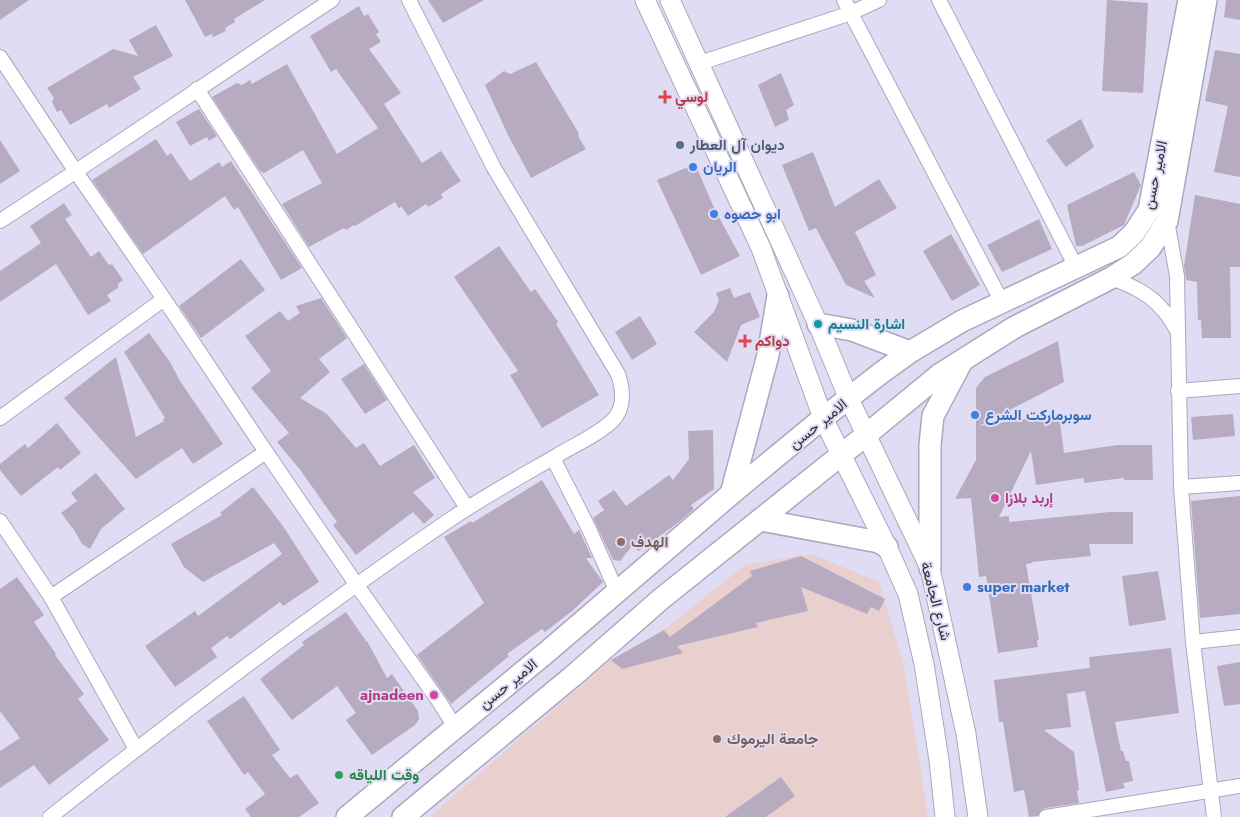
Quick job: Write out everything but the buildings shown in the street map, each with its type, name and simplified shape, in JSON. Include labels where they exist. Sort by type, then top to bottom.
[{"type":"main road","name":"شارع الجامعة","points":[[645,0],[761,248],[823,418],[887,547],[908,594],[921,648],[939,760],[945,817]]},
{"type":"main road","name":"شارع الجامعة","points":[[670,0],[818,324],[849,399],[930,568],[966,734],[978,817]]},
{"type":"main road","name":"الامير حسن","points":[[347,817],[548,652],[731,494],[823,418],[910,352],[962,322],[1002,302],[1119,248],[1134,233],[1149,210],[1189,0]]},
{"type":"main road","name":"الامير حسن","points":[[403,817],[573,676],[661,599],[939,375],[964,357],[1015,327],[1111,278],[1143,255],[1167,221],[1206,0]]},
{"type":"main road","points":[[731,494],[768,355],[778,296]]},
{"type":"main road","points":[[818,324],[852,330],[910,352]]},
{"type":"main road","points":[[930,568],[930,445],[933,416],[964,357]]},
{"type":"main road","points":[[761,520],[879,542],[887,547]]},
{"type":"street","points":[[0,221],[332,0]]},
{"type":"street","points":[[50,817],[136,749],[356,584],[467,508],[614,420],[621,405],[622,389],[618,374],[494,168],[409,0]]},
{"type":"street","points":[[844,0],[1002,302]]},
{"type":"street","points":[[700,63],[851,13],[879,0]]},
{"type":"street","points":[[939,0],[1076,267]]},
{"type":"street","points":[[0,57],[266,452],[455,727]]},
{"type":"street","points":[[197,89],[467,508]]},
{"type":"street","points":[[1167,221],[1177,276],[1178,391],[1182,487],[1193,642],[1214,817]]},
{"type":"street","points":[[1111,278],[1133,286],[1163,309],[1178,332]]},
{"type":"street","points":[[0,418],[164,299]]},
{"type":"street","points":[[1178,391],[1240,386]]},
{"type":"street","points":[[51,596],[266,452]]},
{"type":"street","points":[[553,458],[589,529],[617,592]]},
{"type":"street","points":[[1182,487],[1240,482]]},
{"type":"street","points":[[0,520],[51,596],[136,749]]},
{"type":"street","points":[[1193,642],[1240,637]]},
{"type":"street","points":[[1046,817],[1240,786]]},
{"type":"shaded area","name":"جامعة اليرموك","points":[[811,554],[879,582],[903,662],[928,817],[429,817],[611,660],[664,630],[745,565]]},
{"type":"place","name":"لوسي","points":[[665,97]]},
{"type":"place","name":"ديوان آل العطار","points":[[680,145]]},
{"type":"place","name":"الريان","points":[[693,167]]},
{"type":"place","name":"ابو حصوه","points":[[714,214]]},
{"type":"place","name":"اشارة النسيم","points":[[818,324]]},
{"type":"place","name":"دواكم","points":[[745,341]]},
{"type":"place","name":"سوبرماركت الشرع","points":[[975,415]]},
{"type":"place","name":"إربد بلازا","points":[[995,498]]},
{"type":"place","name":"الهدف","points":[[621,542]]},
{"type":"place","name":"super market","points":[[967,587]]},
{"type":"place","name":"ajnadeen","points":[[434,695]]},
{"type":"place","name":"جامعة اليرموك","points":[[717,739]]},
{"type":"place","name":"وقت اللياقه","points":[[339,775]]}]
